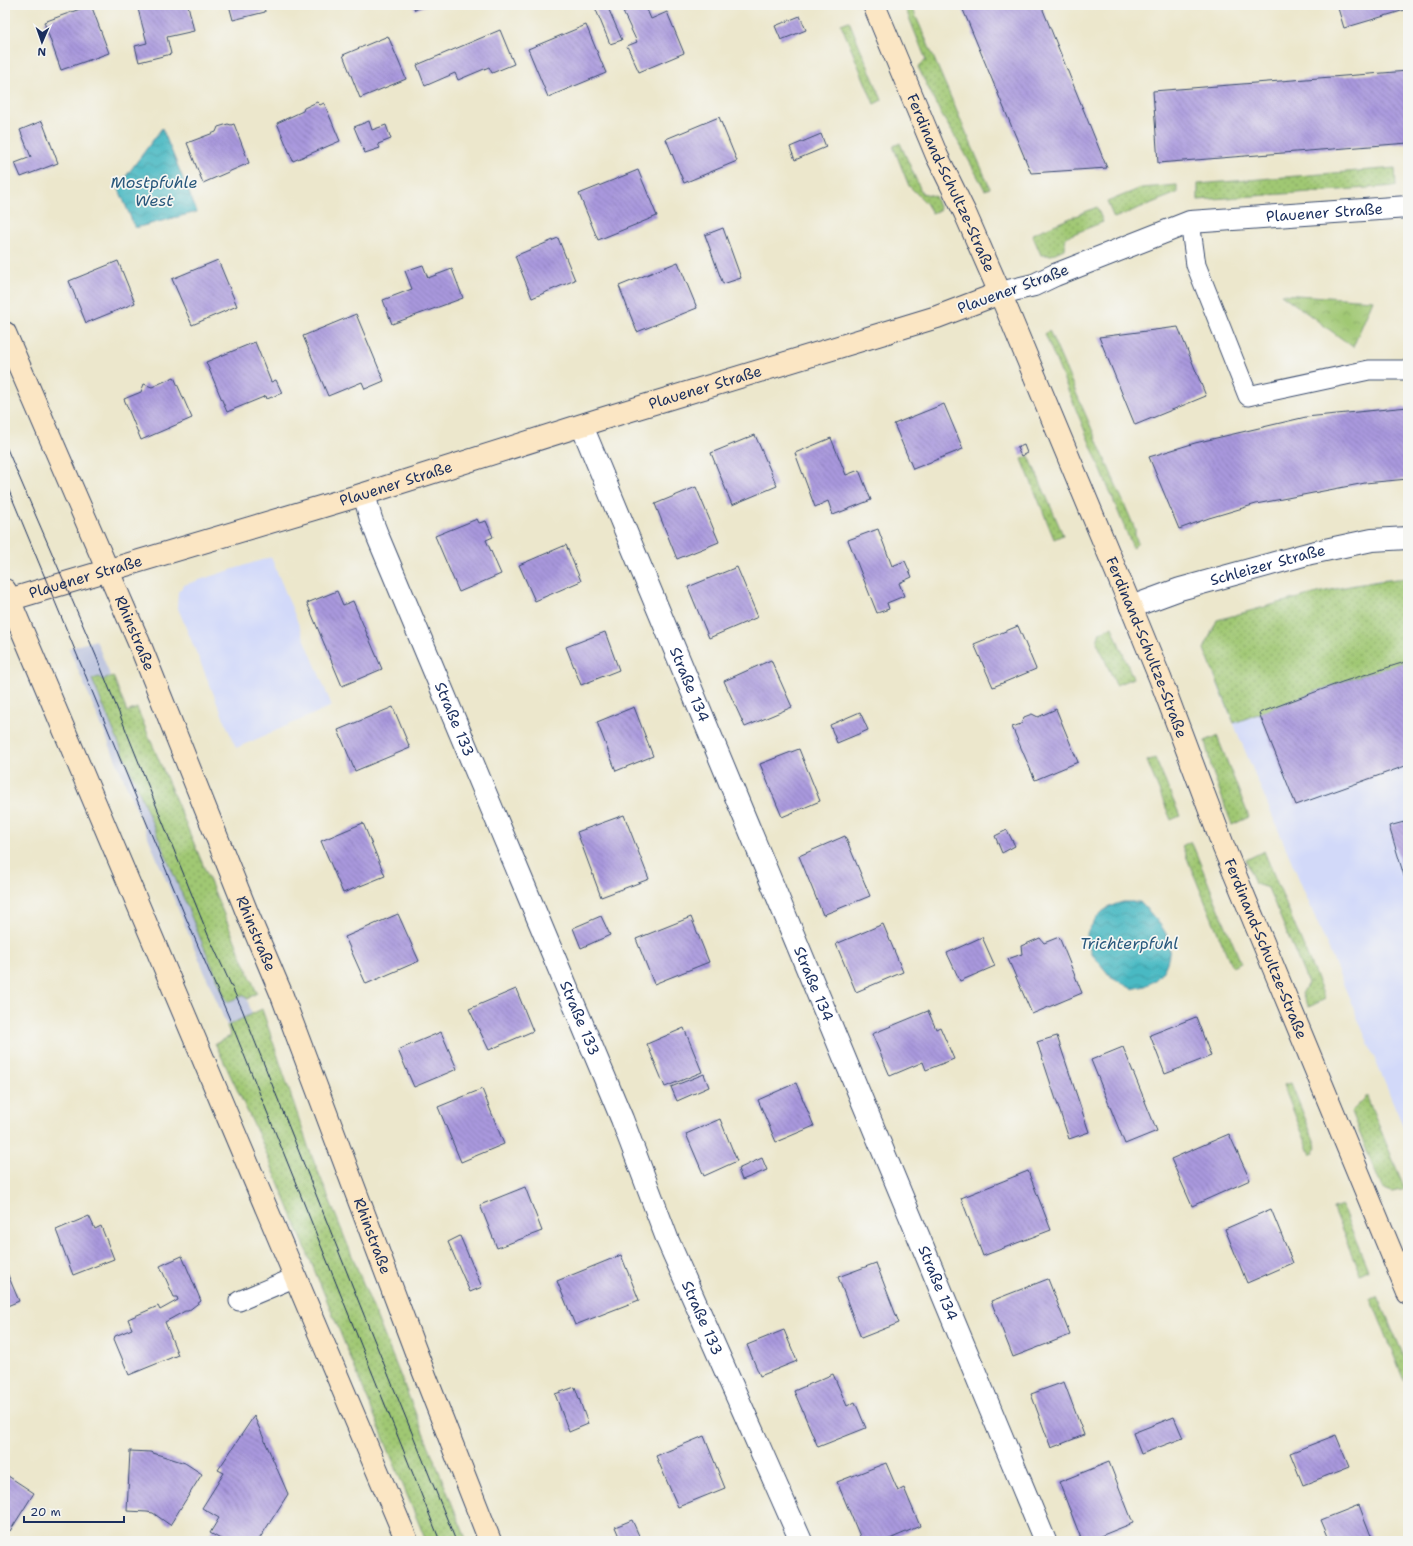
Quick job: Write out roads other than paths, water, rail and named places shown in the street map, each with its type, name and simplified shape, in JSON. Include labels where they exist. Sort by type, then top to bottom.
[{"type":"street","name":"Ferdinand-Schultze-Straße","points":[[874,5],[937,156],[965,213],[1000,293],[1131,607],[1160,678],[1224,848],[1408,1293]]},
{"type":"street","name":"Plauener Straße","points":[[6,597],[107,570],[364,494],[937,317],[1000,293],[1034,285],[1055,275],[1190,222],[1408,207]]},
{"type":"street","name":"Rhinstraße","points":[[5,333],[140,645],[248,915],[281,993],[417,1355],[490,1541]]},
{"type":"street","name":"Straße 134","points":[[582,426],[1045,1541]]},
{"type":"street","name":"Straße 133","points":[[364,494],[378,537],[622,1119],[668,1240],[801,1541]]},
{"type":"street","name":"Schleizer Straße","points":[[1131,607],[1180,589],[1311,553],[1372,540],[1408,538]]},
{"type":"street","points":[[6,597],[407,1541]]},
{"type":"lane","points":[[1190,222],[1196,265],[1248,396],[1369,370],[1408,370]]},
{"type":"lane","points":[[239,1301],[296,1277]]},
{"type":"water","name":"Mostpfuhle West","points":[[162,128],[197,212],[135,228],[118,187]]},
{"type":"water","name":"Trichterpfuhl","points":[[1123,902],[1140,902],[1161,925],[1169,941],[1169,957],[1163,971],[1152,982],[1145,986],[1132,989],[1110,976],[1091,953],[1086,935],[1100,914],[1109,907]]},
{"type":"tram line","points":[[5,444],[97,658],[208,935],[242,1009],[456,1541]]},
{"type":"tram line","points":[[5,481],[186,918],[228,1015],[440,1541]]}]
